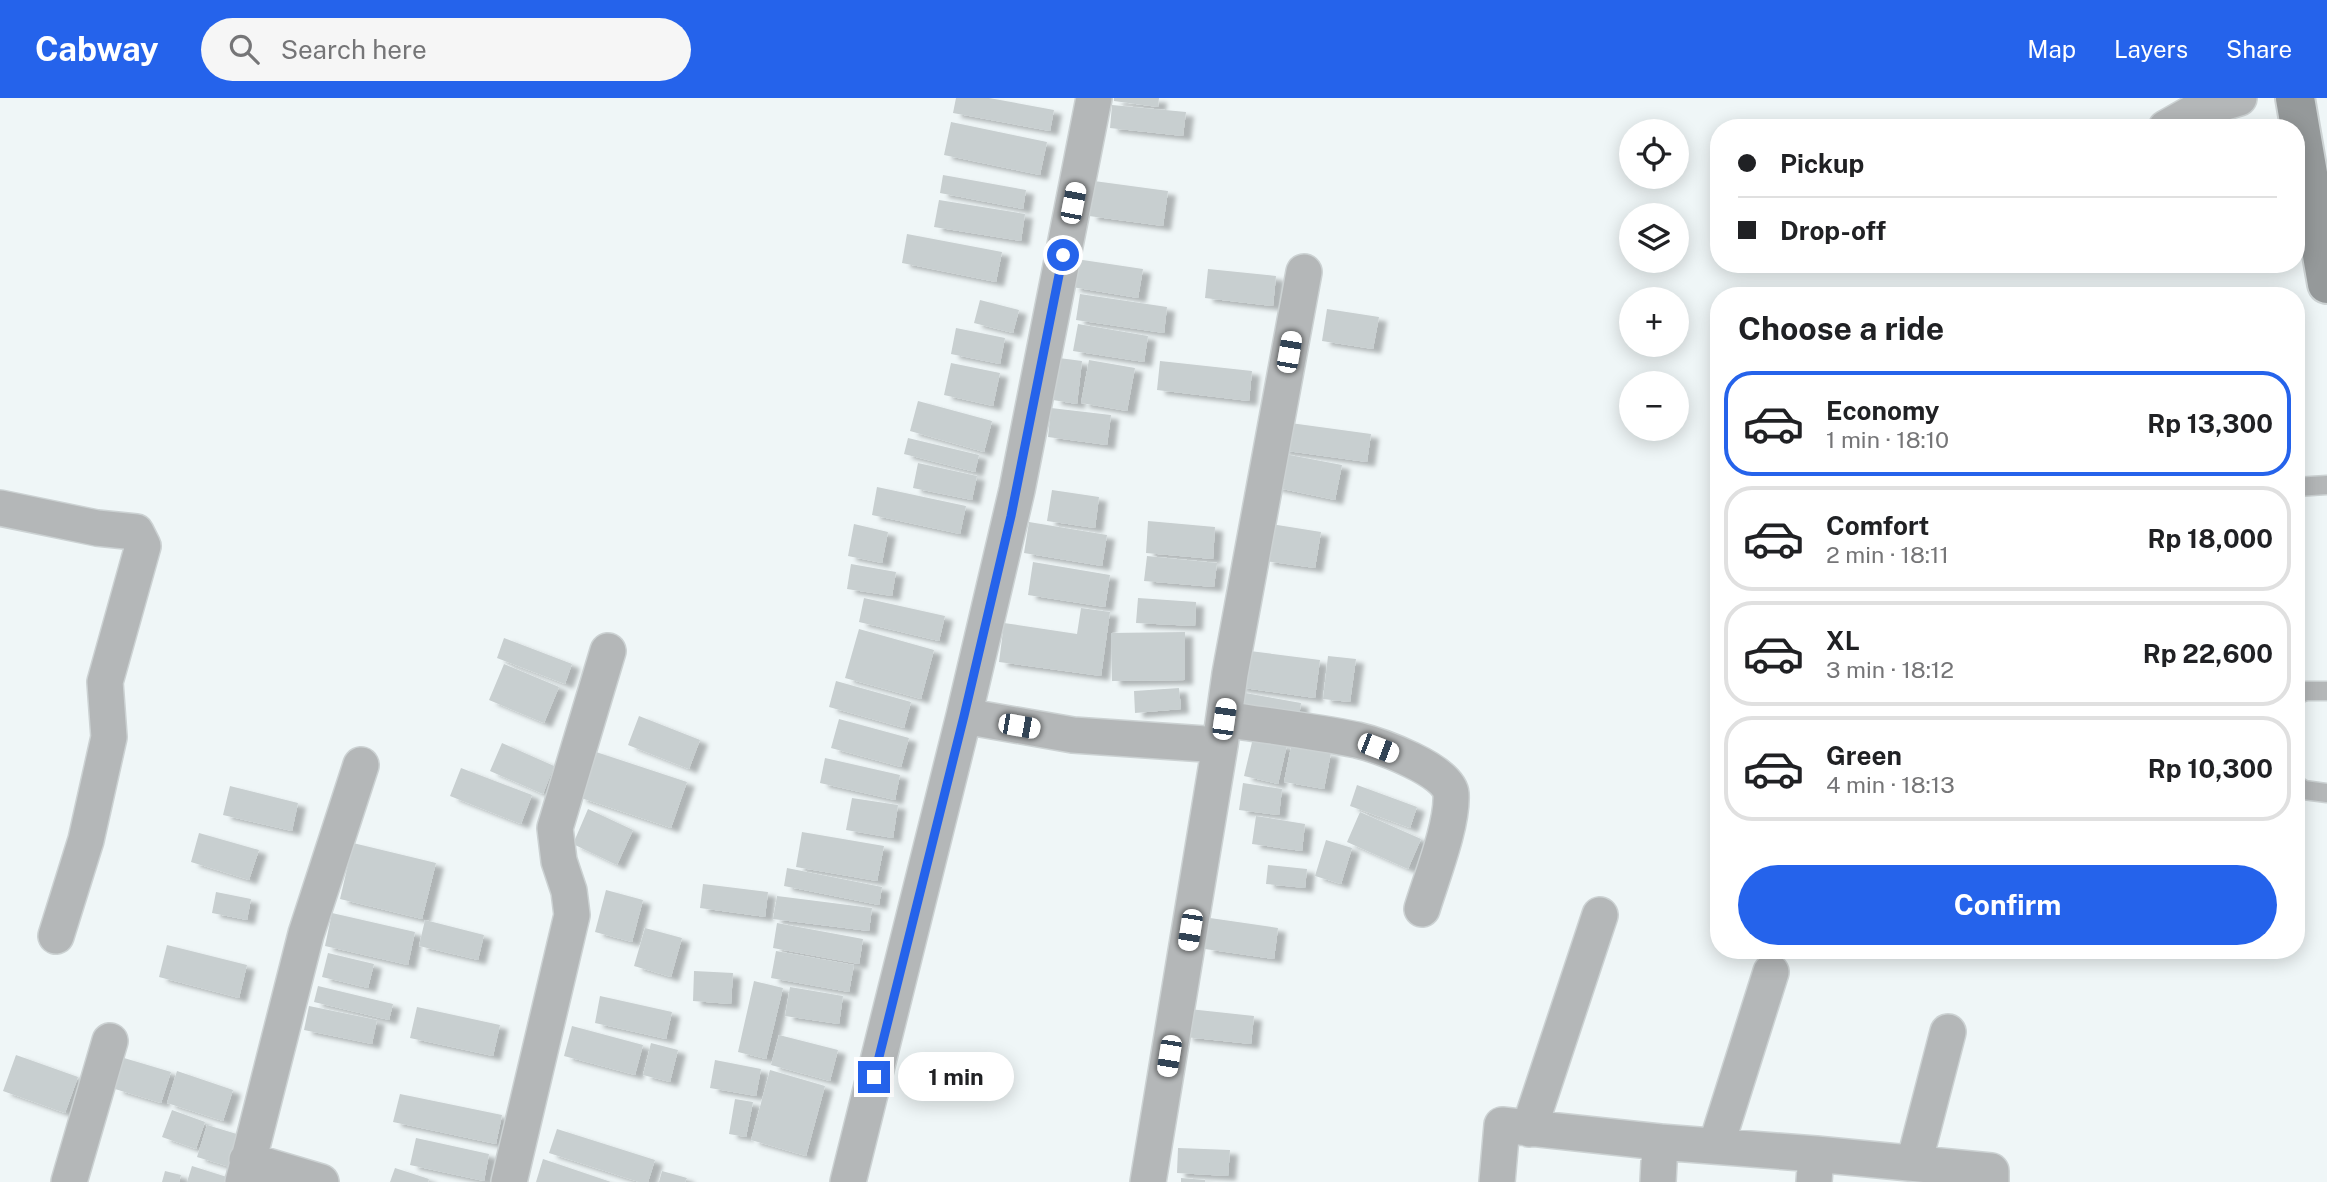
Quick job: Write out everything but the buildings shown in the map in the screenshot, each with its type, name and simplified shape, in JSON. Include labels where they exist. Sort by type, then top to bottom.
[{"type":"main road","points":[[2295,98],[2299,119]]},
{"type":"main road","points":[[2305,156],[2327,284]]},
{"type":"street","points":[[848,1182],[964,716],[1017,490],[1094,98]]},
{"type":"street","points":[[2182,119],[2196,111],[2239,98]]},
{"type":"street","points":[[1149,1182],[1230,674],[1304,272]]},
{"type":"street","points":[[0,508],[97,528],[135,531],[143,546],[105,682],[109,737],[86,840],[56,936]]},
{"type":"street","points":[[509,1182],[572,915],[569,891],[559,861],[555,828],[608,651]]},
{"type":"street","points":[[964,716],[1073,735],[1222,732],[1359,741],[1415,762],[1442,777],[1451,792],[1448,822],[1422,909]]},
{"type":"street","points":[[321,1182],[245,1171],[306,933],[361,765]]},
{"type":"street","points":[[1529,1129],[1600,915]]},
{"type":"street","points":[[1716,1146],[1771,972]]},
{"type":"street","points":[[1914,1164],[1948,1032]]},
{"type":"street","points":[[69,1182],[110,1041]]},
{"type":"street","points":[[1497,1182],[1502,1125],[1716,1146],[1815,1168],[1914,1164],[1991,1171],[1990,1182]]},
{"type":"street","points":[[1658,1182],[1660,1142]]},
{"type":"lane","points":[[2305,486],[2327,485]]},
{"type":"lane","points":[[2305,691],[2327,691]]},
{"type":"lane","points":[[2305,790],[2327,793]]},
{"type":"route","points":[[874,1077],[1017,490],[1063,255]]}]
